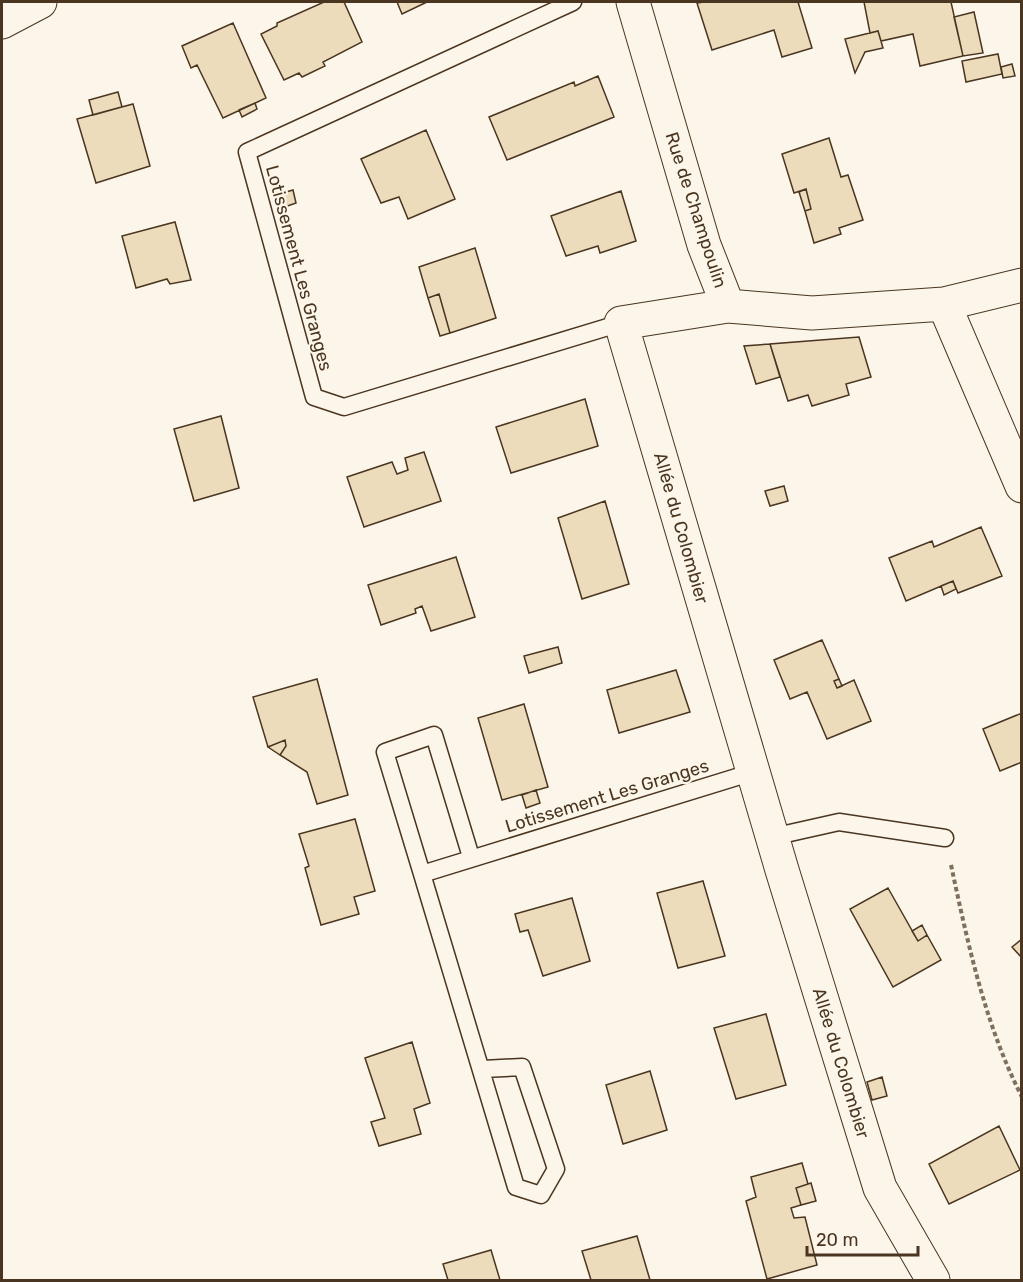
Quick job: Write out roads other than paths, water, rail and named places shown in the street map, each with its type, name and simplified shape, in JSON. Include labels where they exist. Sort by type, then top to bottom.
[{"type":"street","points":[[2,21],[40,2]]},
{"type":"street","name":"Rue de Champoulin","points":[[633,2],[705,245],[728,306],[812,313],[944,304],[1022,285]]},
{"type":"street","points":[[944,304],[1022,486]]},
{"type":"street","points":[[621,323],[728,306]]},
{"type":"street","name":"Allée du Colombier","points":[[621,323],[772,837],[880,1188],[933,1281]]},
{"type":"lane","name":"Lotissement Les Granges","points":[[573,2],[247,152],[314,397],[344,407],[621,323]]},
{"type":"lane","points":[[471,857],[434,735],[386,752],[483,1069],[516,1187],[541,1195],[556,1169],[522,1066],[483,1069]]},
{"type":"lane","name":"Lotissement Les Granges","points":[[422,874],[471,857],[753,772]]},
{"type":"lane","points":[[772,837],[839,822],[945,838]]}]
